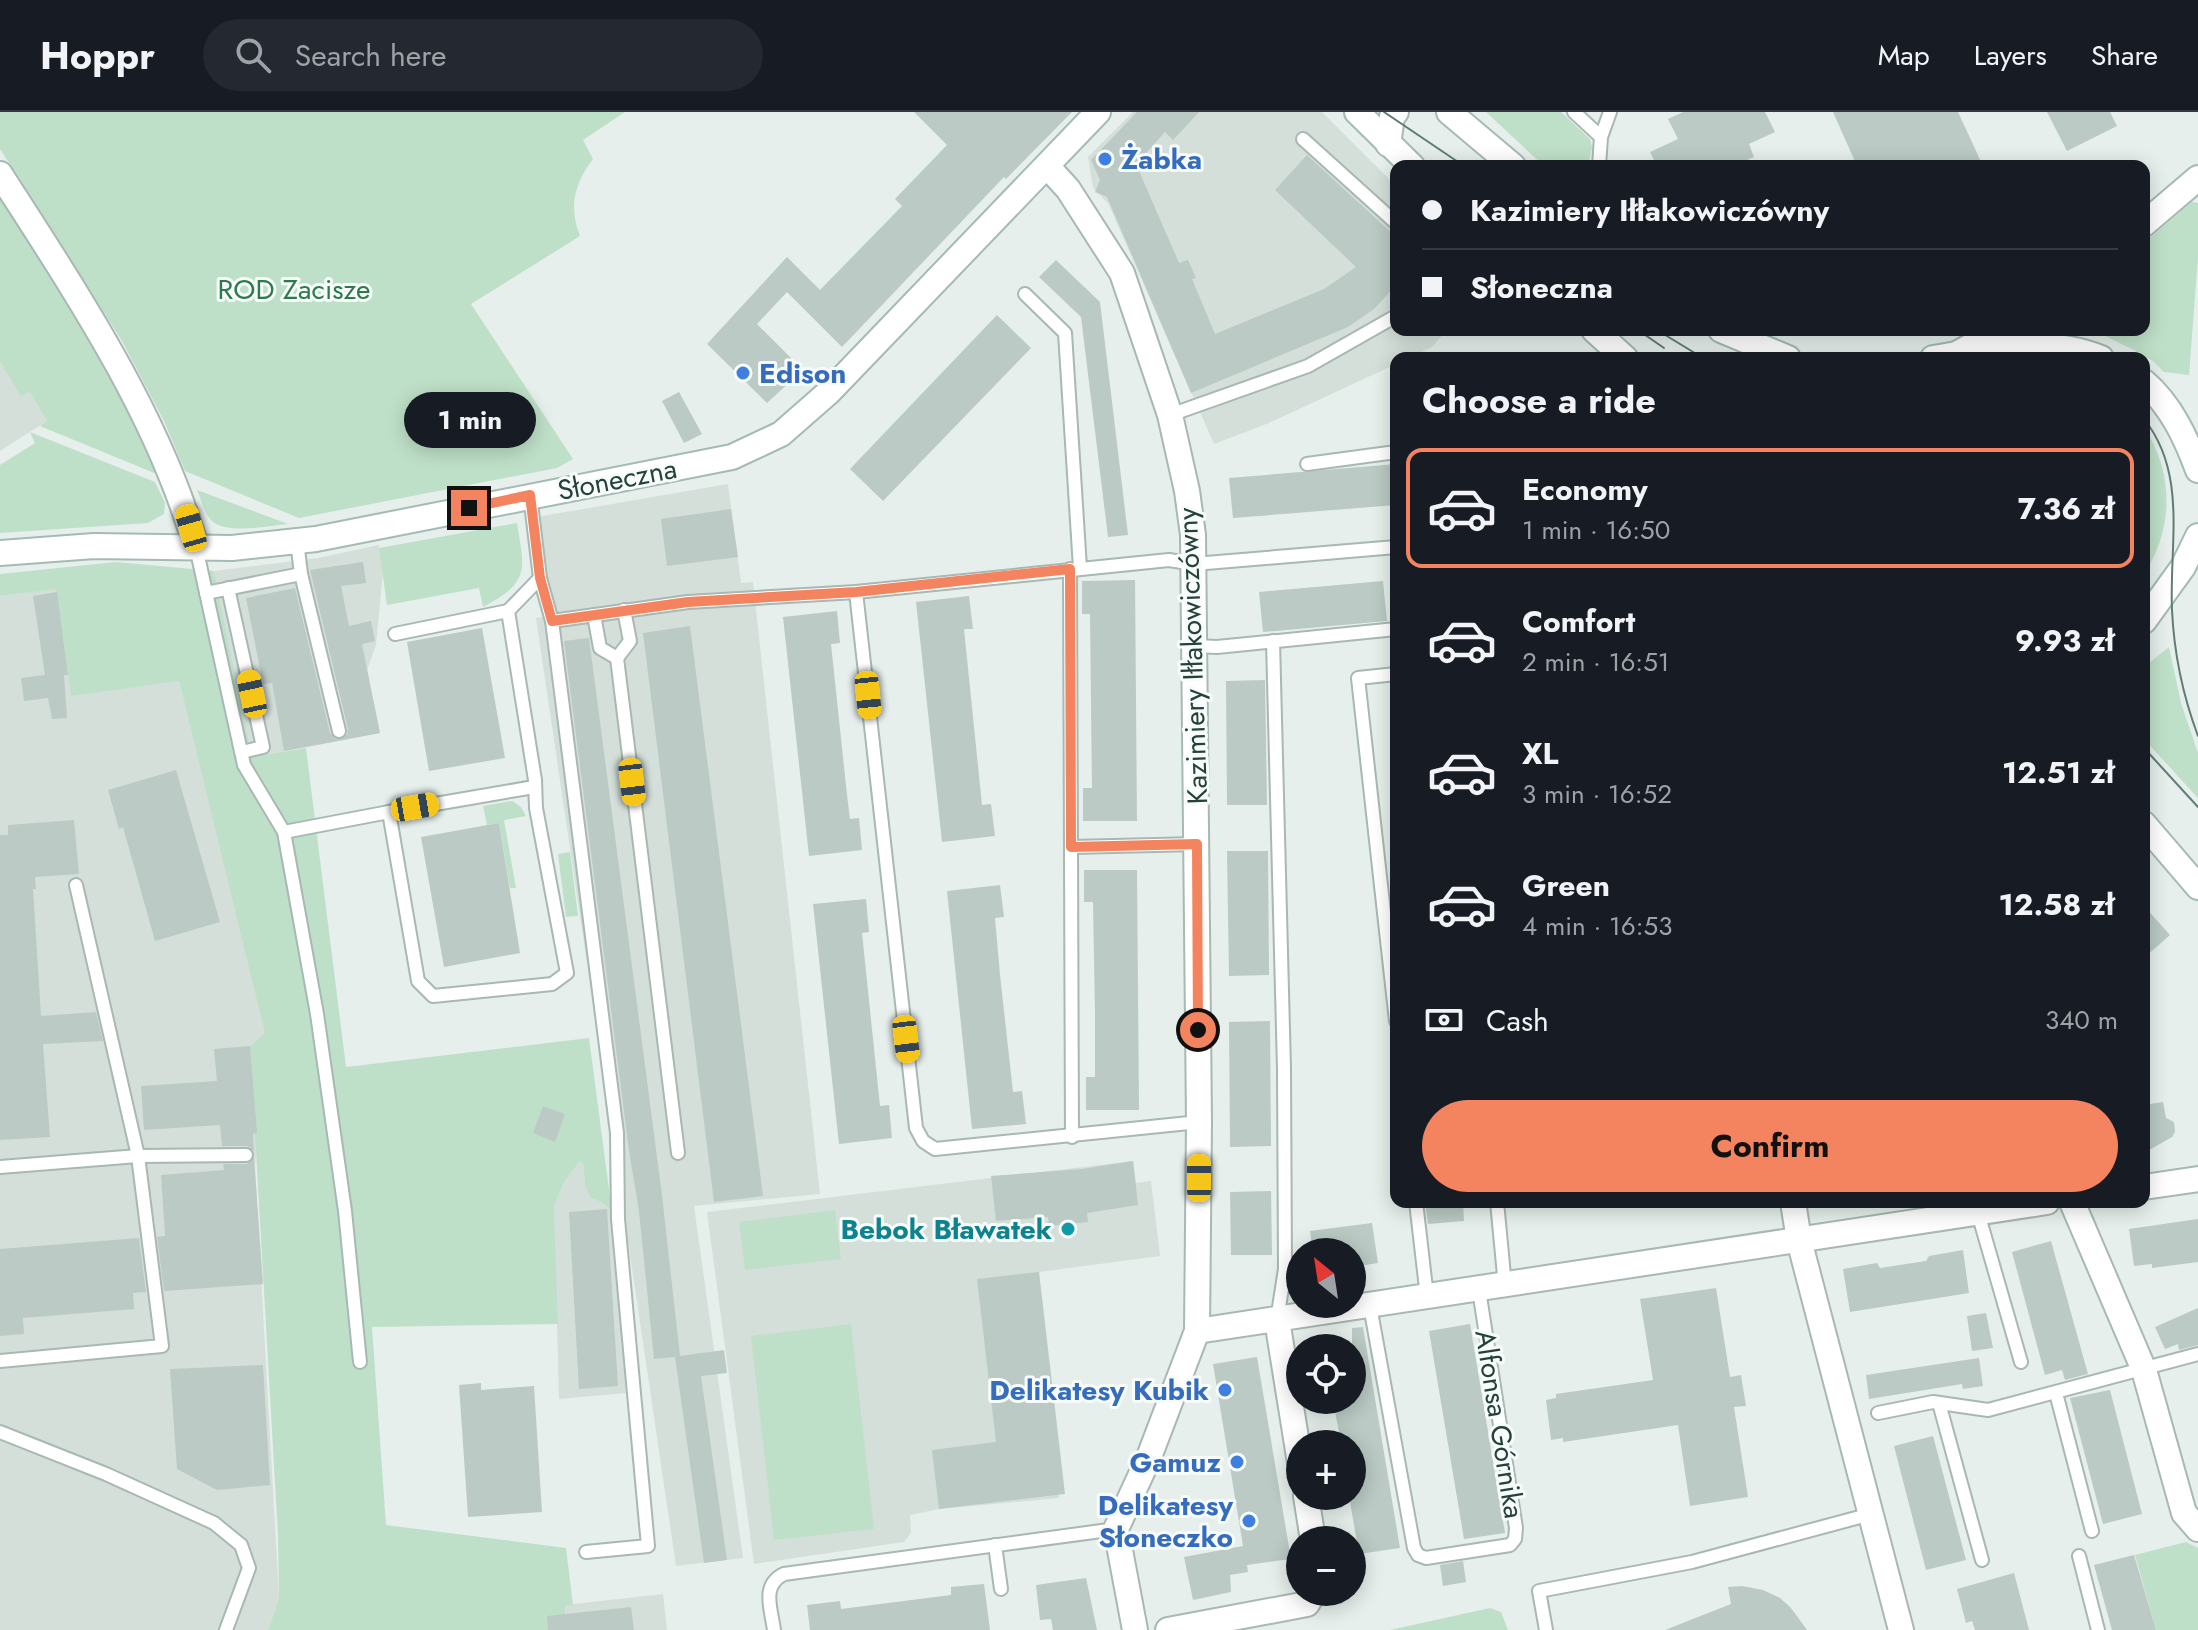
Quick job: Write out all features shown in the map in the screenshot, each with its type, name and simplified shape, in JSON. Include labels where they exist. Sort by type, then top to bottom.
[{"type":"street","name":"Słoneczna","points":[[0,553],[94,546],[232,548],[297,541],[732,457],[781,434],[829,392],[1098,112]]},
{"type":"street","points":[[1357,112],[1405,160]]},
{"type":"street","points":[[1388,144],[1392,117],[1396,112]]},
{"type":"street","points":[[1449,112],[1506,160]]},
{"type":"street","name":"Kazimiery Iłłakowiczówny","points":[[1047,166],[1075,199],[1122,273],[1170,415],[1187,491],[1194,564],[1199,1122],[1197,1331],[1149,1457],[1116,1529]]},
{"type":"street","points":[[0,174],[114,360],[155,440],[185,509],[196,547]]},
{"type":"street","points":[[2150,219],[2195,183]]},
{"type":"street","points":[[1601,336],[1618,352]]},
{"type":"street","points":[[1735,336],[1774,352]]},
{"type":"street","points":[[1957,352],[1988,336]]},
{"type":"street","points":[[1987,352],[2044,345],[2087,352]]},
{"type":"street","points":[[2150,389],[2188,441],[2198,470]]},
{"type":"street","points":[[2150,613],[2183,567],[2198,536]]},
{"type":"street","points":[[2150,831],[2198,887]]},
{"type":"street","points":[[2150,1186],[2198,1179]]},
{"type":"street","points":[[1794,1208],[1799,1240],[1901,1630]]},
{"type":"street","name":"Alfonsa Górnika","points":[[1197,1331],[2009,1208]]},
{"type":"street","points":[[2075,1208],[2144,1370],[2184,1513],[2198,1529]]},
{"type":"street","points":[[1277,1320],[1295,1430]]},
{"type":"street","points":[[1116,1529],[1135,1630]]},
{"type":"street","points":[[1168,1630],[1300,1606]]},
{"type":"lane","points":[[1574,112],[1601,137]]},
{"type":"lane","points":[[1599,160],[1601,137],[1610,112]]},
{"type":"lane","points":[[1303,139],[1390,218]]},
{"type":"lane","points":[[1025,294],[1065,333],[1075,568],[1071,847],[1072,1137]]},
{"type":"lane","points":[[1170,415],[1308,366],[1390,319]]},
{"type":"lane","points":[[1307,464],[1390,453]]},
{"type":"lane","points":[[530,495],[540,578],[552,621],[617,1133],[618,1219],[648,1546],[586,1552]]},
{"type":"lane","points":[[297,541],[301,574],[339,731]]},
{"type":"lane","points":[[196,547],[244,765],[284,832],[321,1045],[345,1211],[360,1362]]},
{"type":"lane","points":[[552,621],[688,602],[856,592],[1075,568],[1169,560],[1194,564],[1390,548]]},
{"type":"lane","points":[[206,593],[301,574]]},
{"type":"lane","points":[[395,634],[508,611],[540,578]]},
{"type":"lane","points":[[228,588],[263,747],[242,752]]},
{"type":"lane","points":[[856,592],[916,1128],[923,1141],[935,1149],[1199,1122]]},
{"type":"lane","points":[[624,610],[630,641],[617,658],[678,1153]]},
{"type":"lane","points":[[389,812],[418,981],[433,996],[552,984],[567,973],[534,787],[508,611]]},
{"type":"lane","points":[[594,615],[600,648],[617,658]]},
{"type":"lane","points":[[1195,646],[1217,647],[1390,630]]},
{"type":"lane","points":[[1273,641],[1285,1269],[1277,1320]]},
{"type":"lane","points":[[1390,675],[1358,678],[1390,967]]},
{"type":"lane","points":[[284,832],[534,787]]},
{"type":"lane","name":"Kazimiery Iłłakowiczówny","points":[[1071,847],[1197,844]]},
{"type":"lane","points":[[0,1361],[162,1346],[138,1156],[76,885]]},
{"type":"lane","points":[[0,1167],[138,1156],[246,1155]]},
{"type":"lane","points":[[1417,1208],[1427,1297]]},
{"type":"lane","points":[[1498,1208],[1505,1286]]},
{"type":"lane","points":[[1978,1213],[2021,1362]]},
{"type":"lane","name":"Alfonsa Górnika","points":[[1370,1306],[1414,1548],[1418,1555],[1426,1558],[1510,1545],[1515,1539],[1516,1528],[1479,1290]]},
{"type":"lane","points":[[1878,1413],[1939,1403],[1988,1410],[2198,1354]]},
{"type":"lane","points":[[2056,1393],[2092,1531]]},
{"type":"lane","points":[[1939,1403],[1982,1560]]},
{"type":"lane","points":[[0,1432],[106,1474],[214,1523],[241,1545],[249,1568],[226,1630]]},
{"type":"lane","points":[[1546,1630],[1539,1591],[1692,1562],[1871,1514]]},
{"type":"lane","points":[[774,1630],[768,1589],[773,1579],[784,1574],[1116,1529]]},
{"type":"lane","points":[[995,1545],[1001,1589]]},
{"type":"lane","points":[[2079,1556],[2098,1630]]},
{"type":"shaded area","points":[[1133,112],[1322,112],[1390,180],[1390,336],[1442,336],[1432,347],[1421,352],[1390,352],[1390,367],[1269,423],[1214,444],[1108,203],[1093,188],[1088,157]]},
{"type":"shaded area","points":[[0,362],[21,395],[30,391],[47,421],[0,451]]},
{"type":"shaded area","points":[[728,484],[741,583],[753,582],[820,1194],[694,1206],[743,1558],[676,1566],[536,618],[549,616],[537,517]]},
{"type":"shaded area","points":[[379,545],[383,572],[376,645],[367,670],[380,733],[252,758],[214,571],[318,558]]},
{"type":"shaded area","points":[[56,588],[71,695],[179,681],[266,1033],[255,1168],[279,1598],[268,1630],[0,1630],[0,596]]},
{"type":"shaded area","points":[[580,1161],[583,1162],[585,1187],[591,1198],[603,1203],[612,1212],[626,1393],[559,1399],[554,1206],[565,1181]]},
{"type":"shaded area","points":[[1133,1161],[1136,1183],[1151,1181],[1160,1256],[1039,1272],[1059,1498],[939,1509],[910,1515],[911,1533],[904,1542],[754,1564],[707,1212]]},
{"type":"shaded area","points":[[663,1594],[667,1630],[566,1630],[565,1605]]},
{"type":"green space","name":"ROD Zacisze","points":[[0,112],[625,112],[583,140],[593,159],[575,195],[574,215],[580,236],[471,304],[573,459],[557,468],[299,518],[185,471],[164,421],[122,341],[0,149]]},
{"type":"green space","points":[[1486,112],[1561,112],[1590,139],[1589,160],[1538,160]]},
{"type":"green space","points":[[0,193],[101,354],[159,475],[40,426],[47,421],[30,392],[21,396],[0,362]]},
{"type":"green space","points":[[2192,202],[2198,203],[2198,257],[2189,375],[2164,372],[2150,359],[2150,352],[2137,352],[2105,336],[2150,336],[2150,238]]},
{"type":"green space","points":[[30,432],[155,482],[165,503],[164,514],[148,523],[0,533],[0,465],[35,443]]},
{"type":"green space","points":[[2150,438],[2161,463],[2166,500],[2161,538],[2150,563]]},
{"type":"green space","points":[[197,490],[288,524],[247,528],[217,525],[206,513]]},
{"type":"green space","points":[[517,523],[522,553],[521,574],[517,582],[498,598],[483,607],[479,588],[387,605],[379,548]]},
{"type":"green space","points":[[116,562],[214,571],[252,757],[306,748],[346,1067],[589,1038],[612,1212],[603,1203],[591,1198],[585,1187],[583,1163],[580,1161],[565,1181],[554,1206],[558,1324],[372,1327],[386,1525],[566,1548],[573,1605],[565,1606],[566,1630],[268,1630],[279,1598],[278,1535],[250,1047],[265,1033],[179,681],[71,696],[56,589],[0,596],[0,574]]},
{"type":"green space","points":[[2169,647],[2181,703],[2198,753],[2198,798],[2150,746],[2150,662]]},
{"type":"green space","points":[[512,801],[521,807],[526,816],[504,820],[516,888],[510,888],[499,823],[487,825],[483,806]]},
{"type":"green space","points":[[570,852],[578,916],[566,917],[558,854]]},
{"type":"green space","points":[[835,1210],[841,1259],[745,1270],[739,1222]]},
{"type":"green space","points":[[851,1324],[874,1529],[774,1540],[751,1336]]},
{"type":"green space","points":[[2186,1542],[2198,1548],[2198,1630],[2156,1630],[2135,1555]]},
{"type":"green space","points":[[1490,1608],[1501,1612],[1508,1630],[1390,1630]]},
{"type":"building","points":[[914,112],[1072,112],[1006,179],[1004,177],[842,347],[787,292],[757,324],[803,370],[767,403],[707,344],[787,257],[820,290],[902,206],[895,199],[947,145]]},
{"type":"building","points":[[1137,112],[1199,112],[1173,140],[1165,132],[1136,164],[1179,263],[1188,260],[1196,278],[1192,279],[1215,334],[1324,289],[1356,267],[1275,190],[1307,155],[1390,231],[1390,292],[1374,309],[1348,327],[1191,393],[1107,197],[1095,192],[1100,180],[1091,160]]},
{"type":"building","points":[[1683,112],[1765,112],[1775,132],[1749,144],[1754,157],[1747,160],[1654,160],[1650,152],[1678,139],[1668,119]]},
{"type":"building","points":[[1833,112],[1958,112],[1980,160],[1854,160]]},
{"type":"building","points":[[2047,112],[2110,112],[2117,126],[2067,151]]},
{"type":"building","points":[[1056,260],[1100,302],[1128,535],[1108,537],[1081,317],[1039,277]]},
{"type":"building","points":[[997,315],[1031,348],[883,501],[850,469]]},
{"type":"building","points":[[679,392],[702,434],[684,443],[662,401]]},
{"type":"building","points":[[1390,465],[1390,505],[1233,518],[1229,478]]},
{"type":"building","points":[[731,509],[738,557],[667,566],[661,519]]},
{"type":"building","points":[[363,562],[366,583],[341,586],[349,626],[371,621],[375,641],[362,644],[380,733],[284,751],[272,683],[263,684],[246,598],[295,588],[330,733],[336,739],[342,739],[348,729],[310,570]]},
{"type":"building","points":[[1135,580],[1137,821],[1083,821],[1083,788],[1092,788],[1090,614],[1082,614],[1082,581]]},
{"type":"building","points":[[1383,581],[1387,621],[1263,632],[1259,592]]},
{"type":"building","points":[[57,592],[68,675],[64,675],[67,718],[52,719],[48,698],[24,701],[21,678],[45,675],[33,596]]},
{"type":"building","points":[[969,596],[973,629],[964,629],[982,805],[991,804],[995,836],[942,842],[916,602]]},
{"type":"building","points":[[837,611],[840,643],[831,644],[850,819],[859,818],[862,850],[809,856],[783,617]]},
{"type":"building","points":[[690,626],[763,1196],[714,1202],[643,633]]},
{"type":"building","points":[[482,628],[505,758],[429,771],[407,642]]},
{"type":"building","points":[[589,638],[680,1356],[724,1350],[727,1373],[701,1376],[727,1560],[704,1563],[675,1357],[654,1359],[639,1211],[564,641]]},
{"type":"building","points":[[1265,680],[1267,805],[1227,805],[1226,681]]},
{"type":"building","points":[[176,770],[220,922],[155,941],[123,827],[119,829],[108,790]]},
{"type":"building","points":[[74,820],[79,874],[35,877],[36,889],[33,889],[41,1016],[96,1012],[103,1041],[43,1044],[50,1137],[0,1140],[0,835],[8,835],[8,825]]},
{"type":"building","points":[[499,823],[520,953],[444,967],[421,837]]},
{"type":"building","points":[[1227,851],[1268,851],[1269,975],[1229,976]]},
{"type":"building","points":[[1084,870],[1137,870],[1139,1110],[1086,1110],[1086,1077],[1095,1077],[1095,1014],[1093,902],[1084,902]]},
{"type":"building","points":[[1000,885],[1004,917],[995,918],[1000,975],[1013,1092],[1022,1091],[1026,1124],[972,1129],[947,891]]},
{"type":"building","points":[[866,899],[869,932],[862,933],[880,1106],[889,1105],[892,1138],[839,1144],[813,904]]},
{"type":"building","points":[[2150,913],[2170,935],[2150,953]]},
{"type":"building","points":[[1270,1021],[1271,1146],[1230,1147],[1229,1022]]},
{"type":"building","points":[[250,1046],[257,1133],[253,1134],[254,1151],[247,1146],[222,1146],[220,1125],[144,1130],[141,1086],[217,1081],[214,1049]]},
{"type":"building","points":[[2163,1102],[2166,1118],[2174,1122],[2175,1132],[2150,1150],[2150,1104]]},
{"type":"building","points":[[543,1106],[565,1114],[555,1142],[533,1133]]},
{"type":"building","points":[[254,1157],[263,1284],[164,1291],[157,1237],[165,1236],[161,1175],[224,1170],[223,1164],[247,1164]]},
{"type":"building","points":[[1133,1161],[1138,1205],[1087,1213],[1088,1222],[1049,1226],[1048,1217],[996,1221],[991,1176],[1082,1169]]},
{"type":"building","points":[[1271,1191],[1272,1255],[1231,1255],[1230,1192]]},
{"type":"building","points":[[1426,1208],[1463,1208],[1464,1221],[1428,1224]]},
{"type":"building","points":[[607,1209],[618,1386],[579,1389],[569,1212]]},
{"type":"building","points":[[2198,1219],[2198,1262],[2152,1268],[2152,1264],[2134,1266],[2129,1229]]},
{"type":"building","points":[[1372,1223],[1378,1263],[1366,1265],[1366,1238],[1311,1238],[1310,1231]]},
{"type":"building","points":[[139,1238],[146,1292],[133,1293],[134,1309],[23,1318],[24,1334],[0,1336],[0,1249]]},
{"type":"building","points":[[2051,1241],[2088,1374],[2065,1380],[2062,1370],[2045,1375],[2012,1252]]},
{"type":"building","points":[[1963,1250],[1969,1293],[1850,1312],[1843,1269],[1877,1263],[1880,1268],[1926,1261],[1929,1256]]},
{"type":"building","points":[[1039,1272],[1065,1494],[939,1509],[932,1450],[996,1442],[977,1279]]},
{"type":"building","points":[[1716,1288],[1730,1377],[1741,1375],[1746,1406],[1734,1407],[1748,1497],[1690,1506],[1678,1425],[1563,1442],[1563,1438],[1551,1440],[1546,1400],[1556,1398],[1556,1394],[1653,1380],[1640,1299]]},
{"type":"building","points":[[2198,1308],[2198,1345],[2179,1350],[2178,1344],[2165,1349],[2155,1327]]},
{"type":"building","points":[[1986,1313],[1993,1348],[1972,1351],[1967,1316]]},
{"type":"building","points":[[1470,1324],[1505,1533],[1464,1539],[1429,1331]]},
{"type":"building","points":[[1363,1327],[1364,1334],[1352,1334],[1352,1328]]},
{"type":"building","points":[[1366,1345],[1400,1548],[1366,1553],[1366,1526],[1354,1526],[1351,1510],[1366,1510],[1366,1430],[1338,1430],[1336,1414],[1366,1414]]},
{"type":"building","points":[[1257,1357],[1286,1529],[1286,1560],[1247,1565],[1248,1572],[1230,1575],[1231,1592],[1193,1600],[1184,1557],[1243,1546],[1213,1364]]},
{"type":"building","points":[[1979,1358],[1983,1386],[1963,1389],[1962,1384],[1869,1399],[1866,1375]]},
{"type":"building","points":[[263,1365],[270,1485],[217,1490],[177,1469],[170,1369]]},
{"type":"building","points":[[481,1383],[481,1390],[534,1386],[542,1512],[468,1517],[459,1385]]},
{"type":"building","points":[[2110,1390],[2142,1514],[2103,1524],[2070,1398]]},
{"type":"building","points":[[1933,1436],[1966,1560],[1926,1570],[1894,1446]]},
{"type":"building","points":[[2134,1555],[2156,1630],[2112,1630],[2094,1565]]},
{"type":"building","points":[[1463,1561],[1466,1582],[1443,1586],[1440,1565]]},
{"type":"building","points":[[2014,1573],[2029,1630],[1975,1630],[1972,1621],[1966,1623],[1957,1589]]},
{"type":"building","points":[[1086,1578],[1097,1630],[1053,1630],[1051,1619],[1040,1620],[1036,1585]]},
{"type":"building","points":[[984,1584],[990,1630],[810,1630],[807,1605],[840,1601],[841,1609],[951,1595],[951,1587]]},
{"type":"building","points":[[1728,1587],[1763,1590],[1780,1598],[1807,1630],[1665,1630],[1731,1604]]},
{"type":"building","points":[[631,1607],[634,1630],[548,1630],[547,1616]]},
{"type":"tram line","points":[[1384,112],[1455,160]]},
{"type":"tram line","points":[[1647,336],[1664,348]]},
{"type":"tram line","points":[[1667,336],[1693,352]]},
{"type":"tram line","points":[[2150,428],[2167,463],[2171,486],[2173,626],[2180,674],[2198,736]]},
{"type":"tram line","points":[[2150,755],[2198,807]]},
{"type":"place","name":"Żabka","points":[[1105,159]]},
{"type":"place","name":"Edison","points":[[743,373]]},
{"type":"place","name":"Bebok Bławatek","points":[[1068,1229]]},
{"type":"place","name":"Delikatesy Kubik","points":[[1225,1390]]},
{"type":"place","name":"Gamuz","points":[[1237,1462]]},
{"type":"place","name":"Delikatesy Słoneczko","points":[[1249,1521]]},
{"type":"route","points":[[469,508],[530,495],[540,578],[552,621],[688,602],[856,592],[1070,569],[1071,847],[1197,844],[1198,1030]]}]
